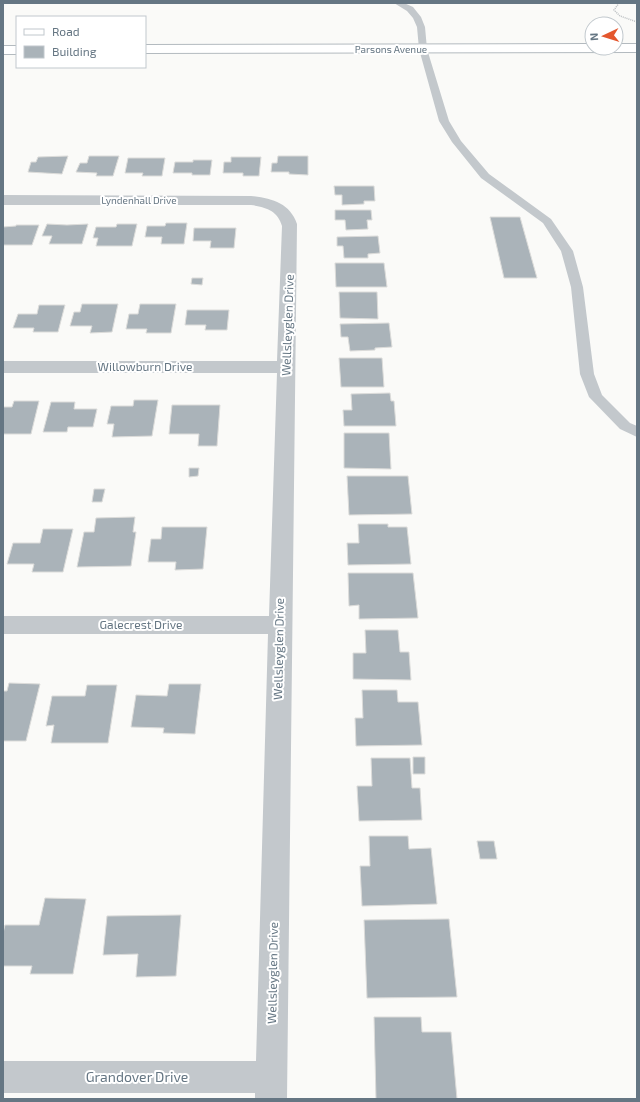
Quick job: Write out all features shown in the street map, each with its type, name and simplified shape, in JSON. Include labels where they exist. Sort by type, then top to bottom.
[{"type":"street","name":"Parsons Avenue","points":[[146,49],[637,48]]},
{"type":"street","points":[[3,50],[16,50]]},
{"type":"street","name":"Lyndenhall Drive","points":[[3,200],[246,200],[274,206]]},
{"type":"street","name":"Wellsleyglen Drive","points":[[271,1088],[280,625],[290,226],[284,213],[274,206]]},
{"type":"street","name":"Willowburn Drive","points":[[3,367],[287,367]]},
{"type":"street","name":"Galecrest Drive","points":[[3,625],[280,625]]},
{"type":"street","name":"Grandover Drive","points":[[3,1077],[271,1088]]},
{"type":"lane","points":[[398,3],[410,9],[417,16],[421,27],[423,49],[444,121],[457,142],[485,176],[547,221],[566,250],[577,286],[587,374],[591,385],[596,397],[625,426],[637,432]]},
{"type":"path","points":[[619,3],[614,10],[620,16],[637,22]]},
{"type":"building","points":[[68,156],[62,174],[28,172],[31,162],[36,162],[38,157]]},
{"type":"building","points":[[89,156],[119,156],[113,176],[96,176],[97,173],[76,172],[80,163],[87,163]]},
{"type":"building","points":[[278,156],[308,156],[308,175],[289,174],[289,172],[271,172],[272,163],[277,163]]},
{"type":"building","points":[[231,157],[261,157],[259,176],[243,176],[243,173],[223,173],[224,162],[231,162]]},
{"type":"building","points":[[128,158],[165,158],[162,176],[142,176],[143,173],[125,173]]},
{"type":"building","points":[[193,160],[212,160],[210,175],[173,173],[175,162],[193,162]]},
{"type":"building","points":[[334,186],[374,186],[375,201],[364,201],[364,204],[342,205],[342,195],[335,195]]},
{"type":"building","points":[[335,210],[371,210],[372,220],[367,220],[368,229],[346,230],[345,220],[335,220]]},
{"type":"building","points":[[490,217],[520,217],[537,278],[504,278]]},
{"type":"building","points":[[166,223],[187,223],[184,244],[161,244],[162,237],[145,237],[147,226],[165,226]]},
{"type":"building","points":[[47,224],[88,224],[82,244],[49,244],[52,236],[42,236]]},
{"type":"building","points":[[117,224],[137,224],[132,246],[96,246],[98,238],[93,238],[96,227],[116,227]]},
{"type":"building","points":[[16,225],[39,225],[32,245],[3,245],[3,227]]},
{"type":"building","points":[[194,228],[236,228],[234,248],[210,248],[211,241],[193,241]]},
{"type":"building","points":[[378,236],[380,253],[368,254],[368,258],[344,258],[343,246],[337,246],[337,237]]},
{"type":"building","points":[[335,263],[384,263],[387,287],[336,287]]},
{"type":"building","points":[[192,278],[203,278],[202,285],[191,284]]},
{"type":"building","points":[[339,292],[377,292],[378,319],[340,318]]},
{"type":"building","points":[[82,304],[118,304],[112,332],[90,333],[92,326],[70,326],[74,312],[80,312]]},
{"type":"building","points":[[140,304],[176,304],[171,333],[146,333],[147,329],[126,329],[129,314],[138,314]]},
{"type":"building","points":[[39,305],[65,305],[58,332],[33,332],[34,328],[13,328],[18,314],[37,314]]},
{"type":"building","points":[[187,310],[229,310],[227,330],[205,330],[206,325],[185,325]]},
{"type":"building","points":[[389,323],[392,347],[375,348],[375,350],[350,351],[348,337],[341,337],[340,324]]},
{"type":"building","points":[[339,358],[382,358],[384,387],[341,387]]},
{"type":"building","points":[[390,393],[391,401],[394,401],[396,426],[344,426],[343,410],[352,410],[351,394]]},
{"type":"building","points":[[134,400],[158,400],[152,436],[112,437],[114,424],[107,424],[111,406],[133,406]]},
{"type":"building","points":[[14,401],[39,401],[31,434],[3,434],[3,407],[12,407]]},
{"type":"building","points":[[51,402],[75,402],[74,409],[97,409],[93,427],[68,427],[67,432],[43,432]]},
{"type":"building","points":[[172,405],[220,405],[217,446],[198,446],[199,434],[169,434]]},
{"type":"building","points":[[344,433],[389,433],[391,469],[344,468]]},
{"type":"building","points":[[189,468],[199,468],[198,476],[189,477]]},
{"type":"building","points":[[347,476],[408,476],[412,514],[349,515]]},
{"type":"building","points":[[94,489],[105,489],[102,502],[92,502]]},
{"type":"building","points":[[135,517],[133,532],[136,532],[131,566],[77,567],[84,532],[94,532],[96,518]]},
{"type":"building","points":[[358,524],[388,524],[388,527],[407,527],[411,564],[348,565],[347,543],[359,543]]},
{"type":"building","points":[[162,527],[207,527],[203,569],[175,570],[176,562],[148,562],[151,539],[161,539]]},
{"type":"building","points":[[43,529],[73,529],[63,572],[32,572],[34,564],[7,564],[13,543],[40,543]]},
{"type":"building","points":[[348,573],[413,573],[418,618],[359,619],[359,605],[349,606]]},
{"type":"building","points":[[365,630],[398,630],[400,652],[409,652],[411,680],[353,679],[353,653],[366,653]]},
{"type":"building","points":[[9,683],[40,684],[26,741],[3,741],[3,691],[7,691]]},
{"type":"building","points":[[169,684],[201,684],[195,734],[163,733],[164,728],[131,727],[136,695],[167,696]]},
{"type":"building","points":[[87,685],[117,685],[108,743],[51,743],[54,725],[46,726],[52,696],[85,696]]},
{"type":"building","points":[[362,690],[397,690],[398,702],[418,702],[422,745],[356,746],[355,718],[363,718]]},
{"type":"building","points":[[413,757],[425,757],[425,774],[413,774]]},
{"type":"building","points":[[371,758],[410,758],[412,788],[420,788],[422,820],[359,821],[357,786],[372,786]]},
{"type":"building","points":[[369,836],[408,836],[409,849],[431,848],[437,904],[362,906],[360,866],[370,866]]},
{"type":"building","points":[[477,841],[494,841],[497,859],[480,859]]},
{"type":"building","points":[[45,898],[86,899],[73,974],[30,974],[32,966],[3,966],[3,933],[5,925],[39,925]]},
{"type":"building","points":[[181,915],[176,976],[136,977],[138,954],[103,955],[107,916]]},
{"type":"building","points":[[449,919],[457,997],[367,998],[364,920]]},
{"type":"building","points":[[374,1017],[421,1017],[422,1032],[451,1032],[457,1099],[376,1099]]}]
